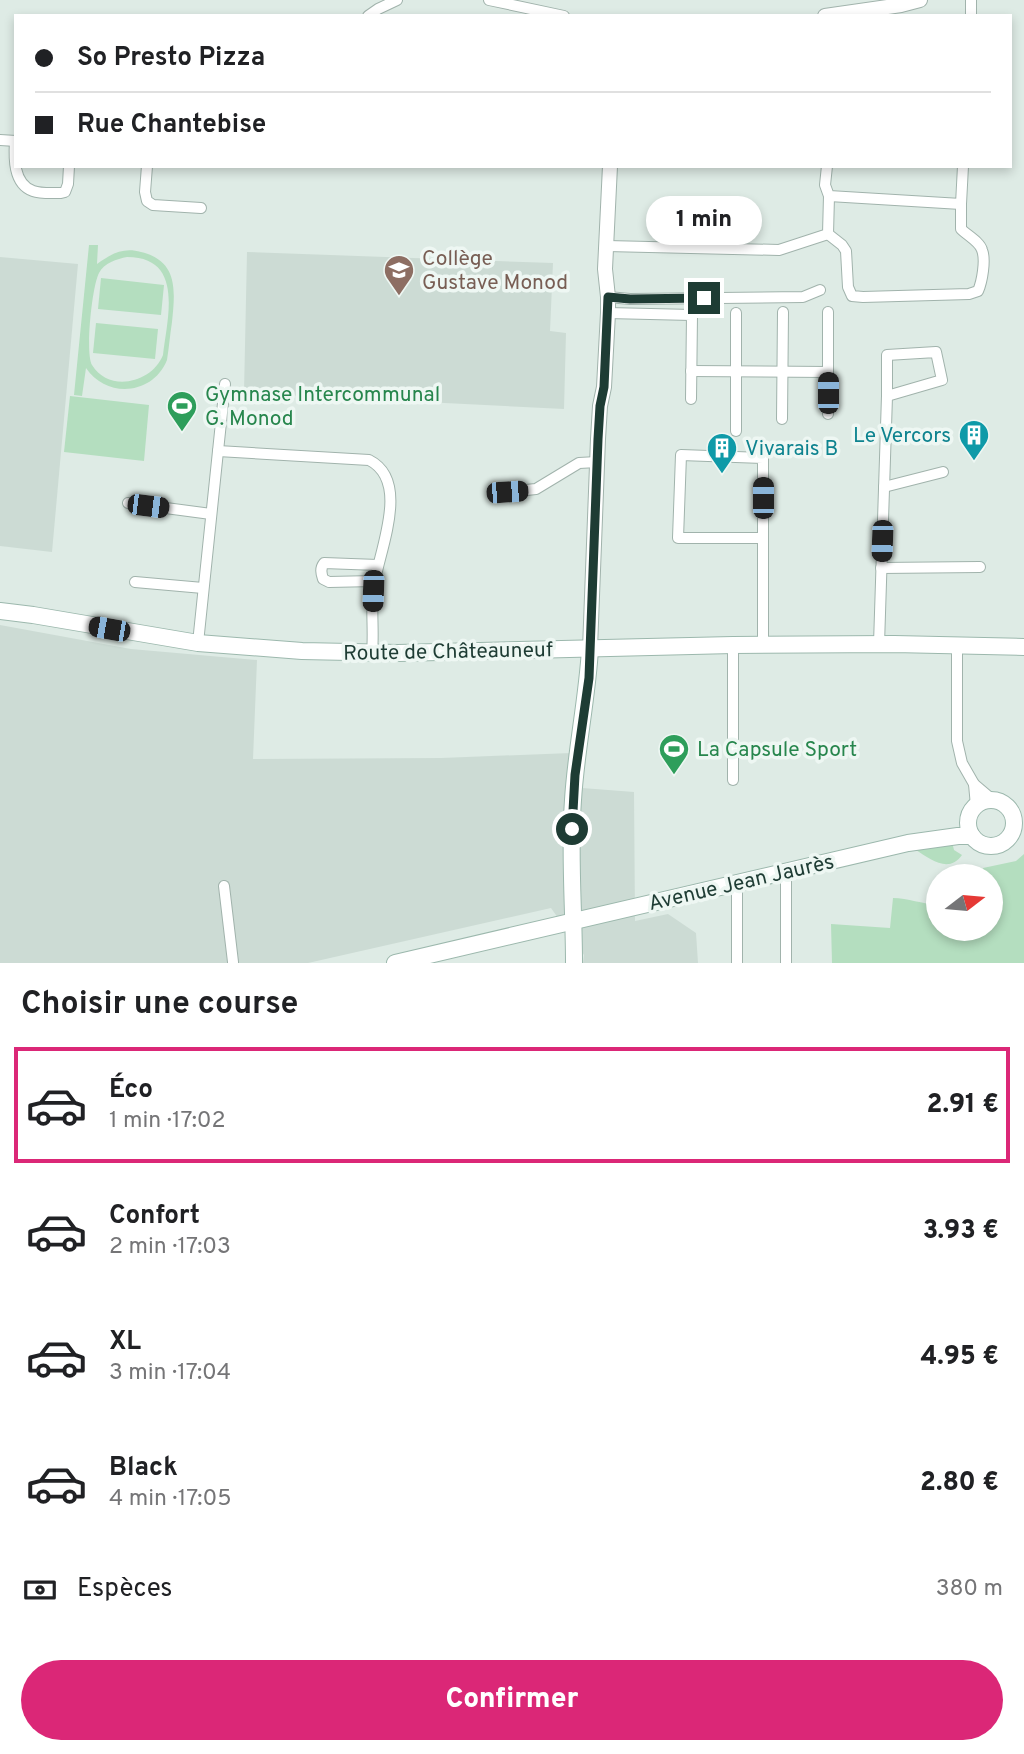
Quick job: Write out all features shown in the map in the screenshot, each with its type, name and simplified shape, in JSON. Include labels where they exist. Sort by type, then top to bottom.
[{"type":"main road","name":"Route de Châteauneuf","points":[[0,611],[198,643],[295,650],[398,653],[879,644],[1024,647]]},
{"type":"main road","points":[[574,963],[573,802],[590,649]]},
{"type":"main road","points":[[994,800],[1018,818],[1009,838],[990,846],[983,845],[972,821],[987,801],[994,800]]},
{"type":"main road","name":"Avenue Jean Jaurès","points":[[395,963],[908,843],[957,836],[972,821]]},
{"type":"street","points":[[371,14],[397,0]]},
{"type":"street","points":[[489,0],[555,14]]},
{"type":"street","points":[[838,14],[920,0]]},
{"type":"street","points":[[17,168],[24,184],[33,191],[61,193],[65,192],[68,184],[69,168]]},
{"type":"street","points":[[147,168],[147,201],[153,205],[201,208]]},
{"type":"street","points":[[590,649],[600,406],[604,387],[608,313],[605,269],[610,168]]},
{"type":"street","points":[[827,168],[825,185],[829,196],[828,234]]},
{"type":"street","points":[[828,234],[846,251],[848,287],[852,296],[969,294],[978,291],[982,281],[983,251],[961,229],[963,168]]},
{"type":"street","points":[[829,196],[961,204]]},
{"type":"street","points":[[607,246],[779,250],[828,234]]},
{"type":"street","points":[[608,297],[803,297],[820,290]]},
{"type":"street","points":[[782,419],[783,312]]},
{"type":"street","points":[[828,312],[828,414]]},
{"type":"street","points":[[608,313],[692,315],[691,399]]},
{"type":"street","points":[[736,313],[736,431]]},
{"type":"street","points":[[879,644],[887,355],[936,352],[942,380],[887,396]]},
{"type":"street","points":[[691,372],[828,372]]},
{"type":"street","points":[[198,643],[225,384]]},
{"type":"street","points":[[218,451],[373,461],[380,468],[386,480],[391,513],[374,581],[372,652]]},
{"type":"street","points":[[763,538],[678,538],[681,455],[763,458],[763,538],[763,645]]},
{"type":"street","points":[[507,492],[536,489],[579,463],[597,462]]},
{"type":"street","points":[[884,488],[943,472]]},
{"type":"street","points":[[128,503],[211,514]]},
{"type":"street","points":[[374,581],[330,582],[323,579],[322,566],[324,563],[378,565]]},
{"type":"street","points":[[881,568],[980,567]]},
{"type":"street","points":[[135,582],[203,588]]},
{"type":"street","points":[[733,645],[733,780]]},
{"type":"street","points":[[957,646],[957,741],[962,763],[974,784],[994,800]]},
{"type":"street","points":[[972,821],[974,784]]},
{"type":"street","points":[[786,871],[786,963]]},
{"type":"street","points":[[737,882],[737,963]]},
{"type":"street","points":[[224,886],[233,963]]},
{"type":"shaded area","name":"Collège Gustave Monod","points":[[247,252],[553,263],[550,331],[566,333],[564,409],[244,393]]},
{"type":"shaded area","points":[[0,257],[78,264],[52,552],[0,546]]},
{"type":"shaded area","points":[[0,625],[131,649],[257,660],[253,759],[441,758],[571,753],[582,788],[634,792],[635,921],[668,914],[696,933],[698,963],[583,963],[584,955],[551,908],[308,963],[0,963]]},
{"type":"green space","points":[[89,245],[98,245],[97,264],[112,254],[123,251],[153,256],[168,270],[174,289],[167,360],[151,380],[129,389],[106,385],[86,368],[82,396],[74,395]],"holes":[[[127,257],[145,260],[158,267],[168,292],[169,308],[163,355],[150,372],[140,378],[119,382],[99,374],[90,358],[90,319],[96,280],[101,270],[115,260]]]},
{"type":"green space","points":[[101,278],[164,285],[161,315],[98,309]]},
{"type":"green space","points":[[96,323],[158,329],[155,359],[93,353]]},
{"type":"green space","points":[[70,396],[149,405],[144,461],[64,452]]},
{"type":"green space","points":[[952,842],[954,850],[962,855],[957,861],[945,864],[916,850]]},
{"type":"green space","points":[[1024,854],[1024,963],[832,963],[831,924],[890,928],[893,898],[926,903],[926,942],[1003,942],[1002,864],[1016,861]]},
{"type":"place","name":"Collège Gustave Monod","points":[[399,297]]},
{"type":"place","name":"Gymnase Intercommunal G. Monod","points":[[182,433]]},
{"type":"place","name":"Le Vercors","points":[[974,462]]},
{"type":"place","name":"Vivarais B","points":[[722,475]]},
{"type":"place","name":"La Capsule Sport","points":[[674,776]]},
{"type":"route","points":[[572,829],[575,775],[589,678],[598,439],[604,387],[608,297],[704,298]]}]
